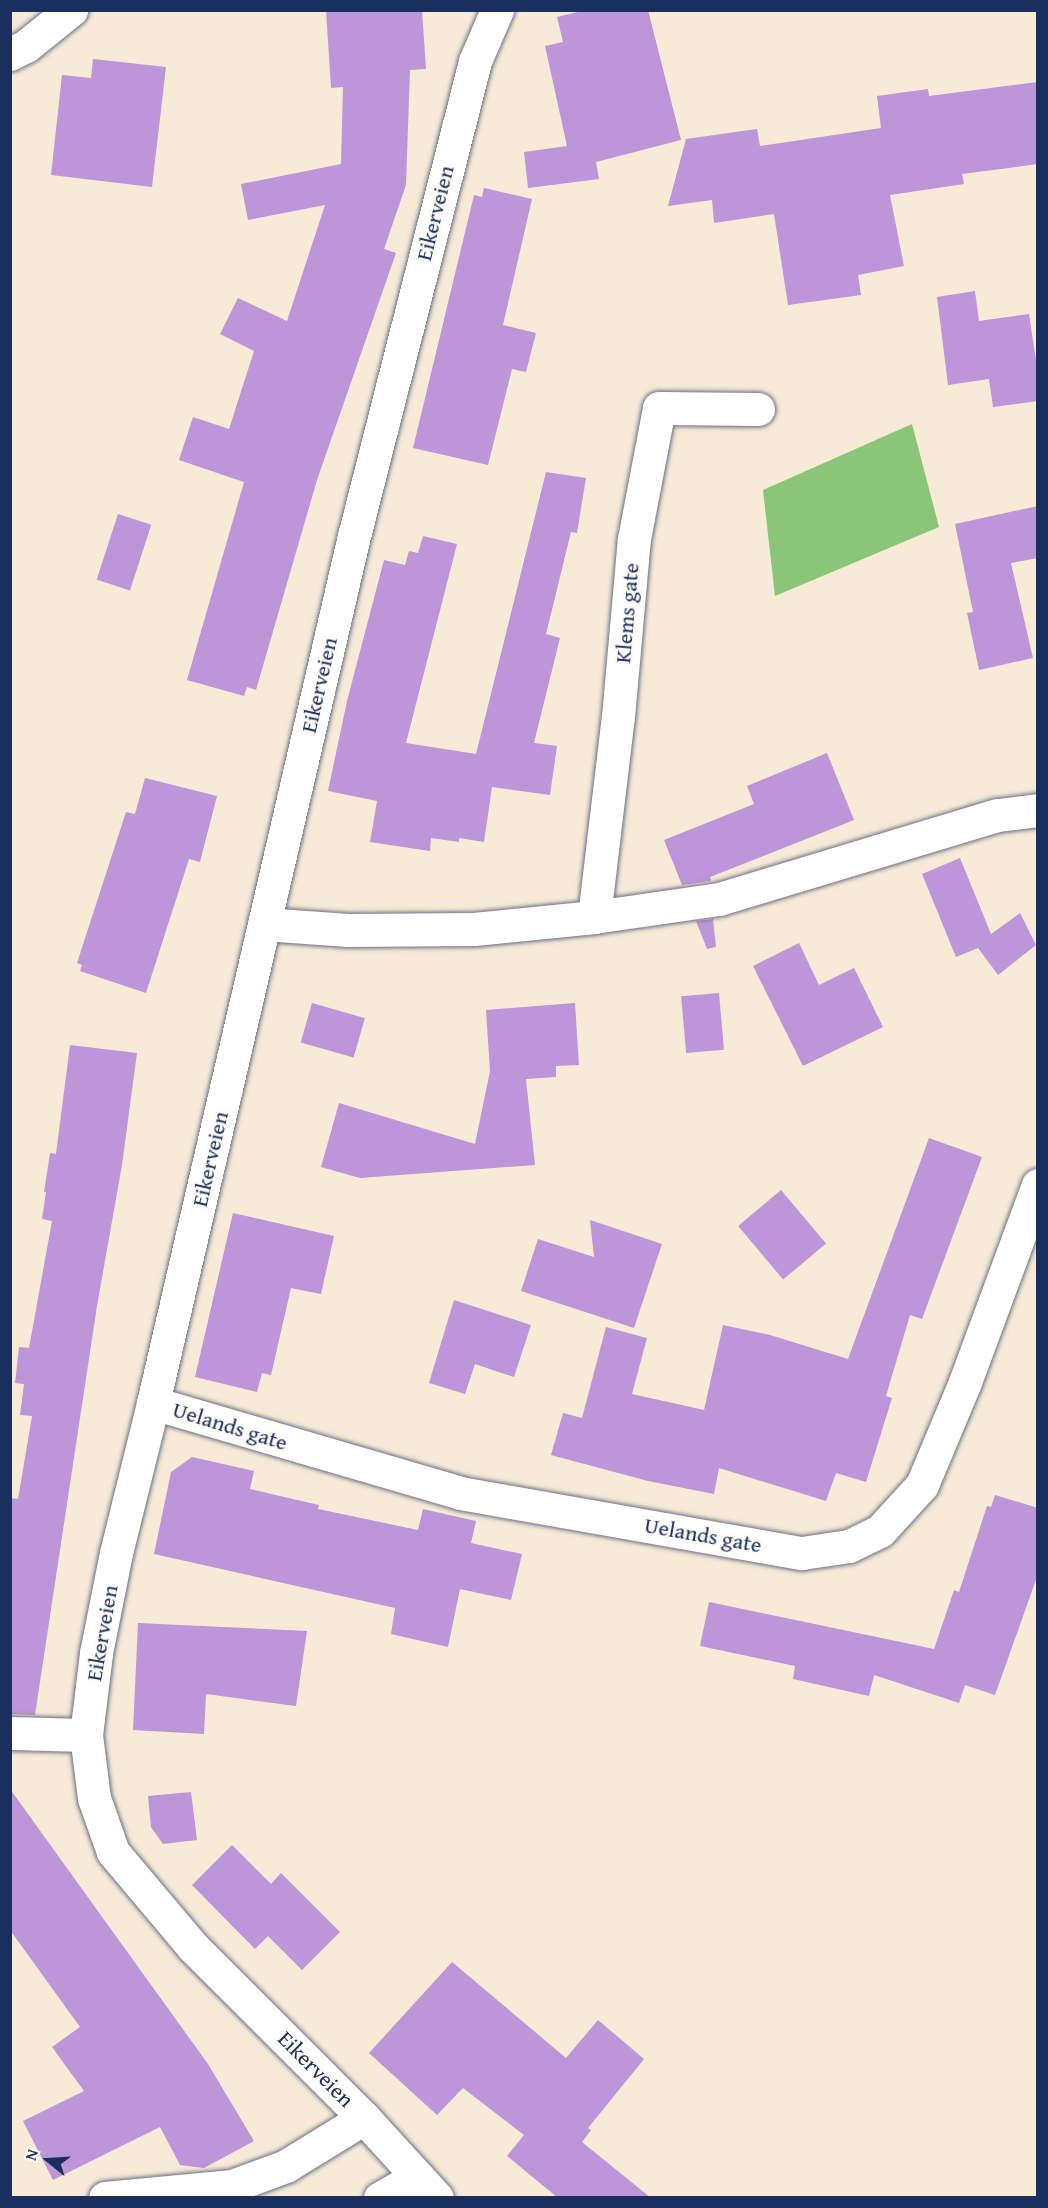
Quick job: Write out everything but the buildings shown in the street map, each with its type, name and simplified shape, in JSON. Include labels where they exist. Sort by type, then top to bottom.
[{"type":"street","points":[[10,54],[26,46],[70,10]]},
{"type":"street","name":"Eikerveien","points":[[427,2187],[364,2118],[193,1947],[113,1852],[94,1798],[86,1735],[96,1653],[116,1553],[153,1403],[354,536],[475,61],[497,10]]},
{"type":"street","name":"Klems gate","points":[[594,917],[618,717],[634,539],[659,408],[758,409]]},
{"type":"street","points":[[264,924],[348,930],[474,929],[594,917],[719,898],[998,815],[1038,810]]},
{"type":"street","name":"Uelands gate","points":[[153,1403],[460,1493],[802,1553],[849,1546],[880,1531],[922,1485],[965,1382],[1038,1185]]},
{"type":"street","points":[[10,1733],[86,1735]]},
{"type":"street","points":[[105,2198],[231,2186],[286,2166],[364,2118]]},
{"type":"street","points":[[380,2198],[427,2187]]},
{"type":"green space","points":[[912,424],[939,527],[775,596],[763,490]]}]
